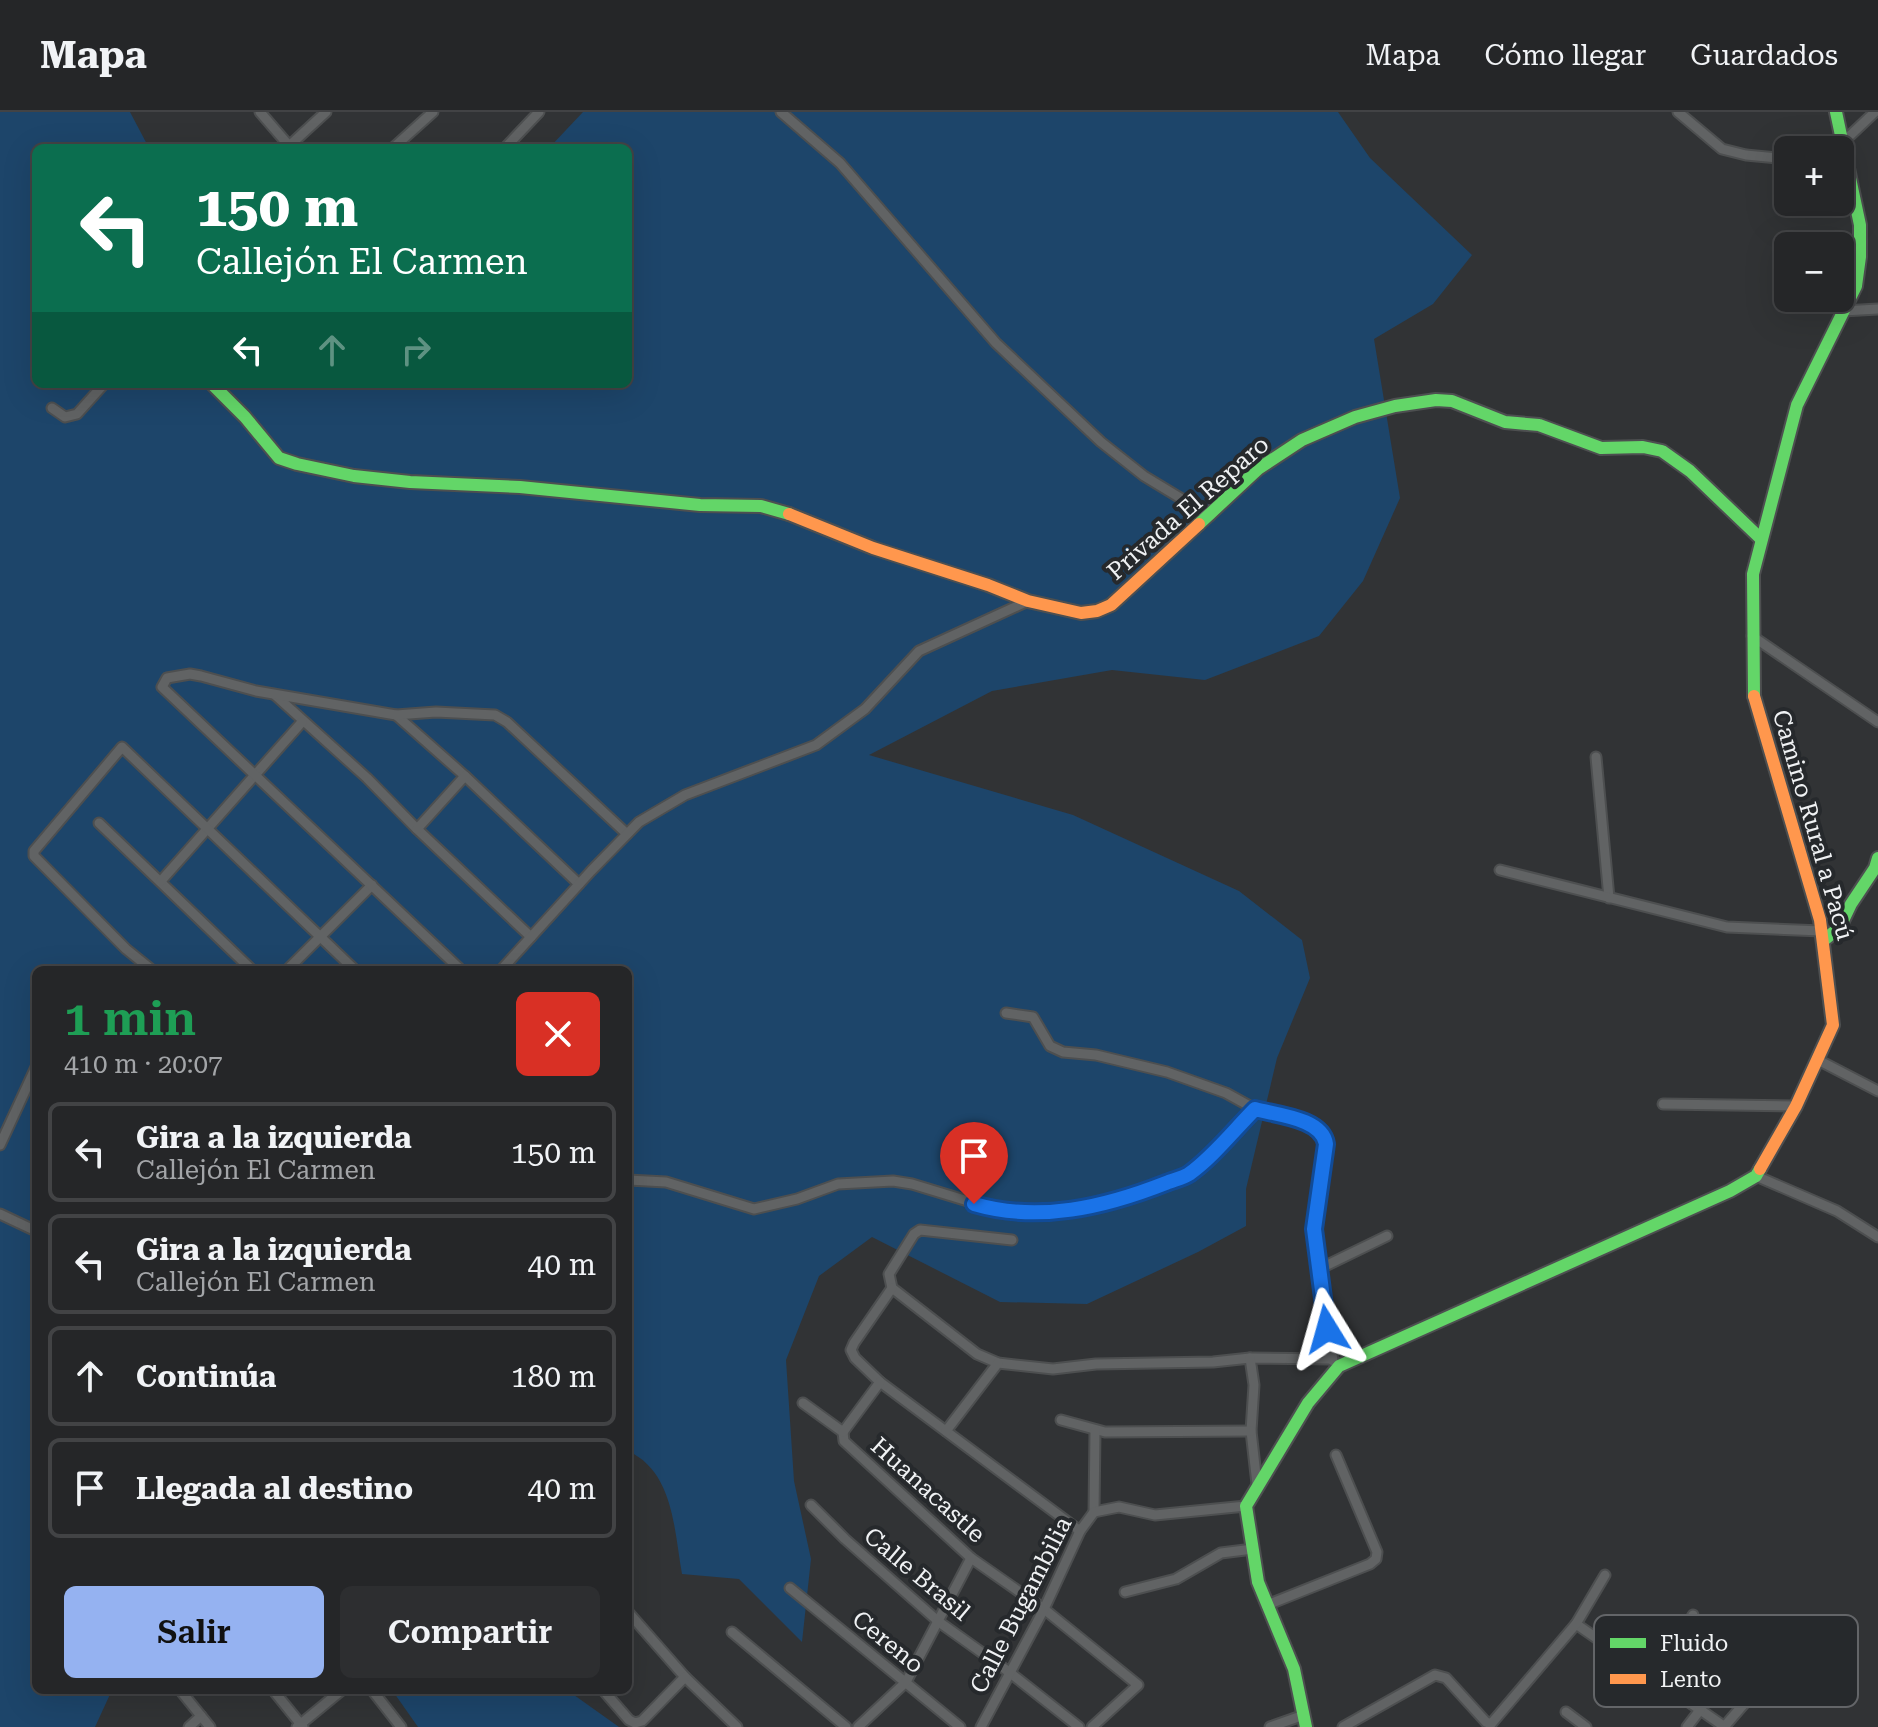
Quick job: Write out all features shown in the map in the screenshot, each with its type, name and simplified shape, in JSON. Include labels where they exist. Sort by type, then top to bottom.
[{"type":"street","points":[[260,112],[287,144]]},
{"type":"street","points":[[293,144],[326,112]]},
{"type":"street","points":[[397,144],[433,112]]},
{"type":"street","points":[[509,144],[539,112]]},
{"type":"street","points":[[781,112],[840,163],[996,343],[1101,442],[1133,468],[1210,516]]},
{"type":"street","points":[[1678,112],[1722,149],[1774,158]]},
{"type":"street","name":"Camino Rural a Pacú","points":[[1836,112],[1840,136]]},
{"type":"street","points":[[1850,136],[1875,112]]},
{"type":"street","name":"Camino Rural a Pacú","points":[[1854,203],[1860,225],[1860,257],[1854,290]]},
{"type":"street","points":[[1854,310],[1878,309]]},
{"type":"street","name":"Camino Rural a Pacú","points":[[1756,1176],[1796,1106],[1833,1025],[1823,936],[1754,698],[1753,574],[1797,405],[1843,312]]},
{"type":"street","points":[[52,408],[65,417],[77,414],[100,388]]},
{"type":"street","name":"Privada El Reparo","points":[[216,388],[279,458],[297,464],[354,476],[410,482],[520,487],[700,505],[761,506],[1028,601],[1081,613],[1111,605],[1258,469],[1302,440],[1355,417],[1395,406],[1452,401],[1505,422],[1555,430],[1596,447],[1652,447],[1664,451],[1681,463],[1761,539]]},
{"type":"street","points":[[505,966],[627,834],[653,813],[685,795],[816,745],[865,709],[919,651],[1028,601]]},
{"type":"street","points":[[1752,636],[1878,722]]},
{"type":"street","points":[[457,966],[162,687],[167,678],[190,674],[275,695],[396,715],[436,712],[495,715],[507,722],[627,834]]},
{"type":"street","points":[[275,695],[367,778],[531,937]]},
{"type":"street","points":[[396,715],[579,884]]},
{"type":"street","points":[[161,881],[302,722]]},
{"type":"street","points":[[147,966],[126,949],[34,856],[34,851],[122,747],[351,966]]},
{"type":"street","points":[[1596,757],[1609,898]]},
{"type":"street","points":[[417,829],[465,776]]},
{"type":"street","points":[[99,823],[248,966]]},
{"type":"street","points":[[1500,870],[1727,927],[1823,936],[1840,927],[1878,858]]},
{"type":"street","points":[[291,966],[372,885]]},
{"type":"street","points":[[1006,1013],[1033,1017],[1050,1046],[1063,1052],[1096,1055],[1167,1072],[1226,1093],[1255,1109],[1310,1124],[1325,1137],[1314,1219],[1335,1362],[1246,1506],[1258,1582],[1294,1669],[1305,1721],[1270,1727]]},
{"type":"street","points":[[1818,1060],[1878,1091]]},
{"type":"street","points":[[0,1145],[32,1076]]},
{"type":"street","points":[[1663,1104],[1796,1106]]},
{"type":"street","points":[[632,1180],[666,1182],[754,1209],[797,1199],[838,1184],[893,1181],[994,1209],[1030,1213],[1070,1210],[1106,1203],[1188,1175],[1255,1109]]},
{"type":"street","points":[[1012,1240],[920,1230],[914,1234],[889,1274],[892,1288],[977,1354],[998,1363],[1053,1369],[1096,1364],[1213,1362],[1250,1358],[1335,1362],[1730,1191],[1756,1176],[1837,1211],[1878,1237]]},
{"type":"street","points":[[0,1214],[32,1229]]},
{"type":"street","points":[[1319,1269],[1387,1236]]},
{"type":"street","points":[[892,1288],[851,1350],[855,1358],[880,1382],[1080,1531]]},
{"type":"street","points":[[1250,1358],[1254,1385],[1251,1431],[1257,1484]]},
{"type":"street","points":[[946,1431],[998,1363]]},
{"type":"street","name":"Huanacastle","points":[[880,1382],[843,1432],[844,1441],[971,1558],[1044,1609],[1138,1685],[1092,1727]]},
{"type":"street","points":[[803,1403],[843,1432]]},
{"type":"street","points":[[1061,1420],[1095,1431],[1251,1431]]},
{"type":"street","points":[[1094,1512],[1095,1431]]},
{"type":"street","points":[[1267,1605],[1376,1559],[1377,1552],[1336,1455]]},
{"type":"street","name":"Calle Brasil","points":[[811,1505],[939,1622],[1079,1727]]},
{"type":"street","name":"Calle Bugambilia","points":[[981,1727],[1044,1609],[1080,1531],[1094,1512],[1119,1507],[1155,1515],[1246,1506]]},
{"type":"street","points":[[1125,1592],[1176,1579],[1221,1553],[1253,1549]]},
{"type":"street","points":[[858,1727],[906,1682],[971,1558]]},
{"type":"street","points":[[1343,1727],[1435,1675],[1446,1678],[1491,1724],[1576,1624],[1605,1575]]},
{"type":"street","name":"Cereno","points":[[790,1588],[960,1727]]},
{"type":"street","points":[[632,1617],[685,1677],[737,1727]]},
{"type":"street","points":[[1576,1624],[1594,1636]]},
{"type":"street","points":[[732,1632],[846,1727]]},
{"type":"street","points":[[606,1694],[635,1723],[642,1721],[685,1677]]},
{"type":"street","points":[[183,1694],[210,1727]]},
{"type":"street","points":[[276,1694],[300,1726],[337,1694]]},
{"type":"street","points":[[375,1694],[401,1727]]},
{"type":"street","points":[[1696,1707],[1724,1727],[1741,1707]]},
{"type":"street","points":[[1687,1727],[1700,1710]]},
{"type":"street","points":[[1566,1712],[1586,1727]]},
{"type":"street","points":[[189,1727],[201,1716]]},
{"type":"shaded area","points":[[0,112],[130,112],[147,144],[32,144],[32,388],[632,388],[632,144],[553,144],[583,112],[1338,112],[1370,158],[1472,255],[1433,304],[1374,339],[1400,498],[1363,581],[1319,636],[1205,680],[1112,670],[992,691],[869,755],[1073,815],[1239,891],[1302,940],[1310,978],[1277,1058],[1246,1189],[1246,1226],[1087,1304],[1000,1302],[872,1237],[819,1276],[786,1360],[794,1481],[811,1559],[802,1642],[739,1579],[682,1574],[674,1521],[663,1488],[655,1473],[632,1454],[632,966],[32,966],[32,1694],[110,1694],[95,1727],[0,1727]]},
{"type":"shaded area","points":[[395,1694],[573,1694],[619,1727],[418,1727]]},
{"type":"traffic: fast","points":[[1754,696],[1753,574],[1797,405],[1856,286],[1860,225],[1836,112]]},
{"type":"traffic: fast","points":[[216,388],[279,458],[297,464],[354,476],[410,482],[520,487],[700,505],[761,506],[789,514]]},
{"type":"traffic: fast","points":[[1199,524],[1258,469],[1302,440],[1355,417],[1395,406],[1436,400],[1452,401],[1505,422],[1539,425],[1601,448],[1643,447],[1662,451],[1690,471],[1761,539]]},
{"type":"traffic: fast","points":[[1824,940],[1840,927],[1878,858]]},
{"type":"traffic: fast","points":[[1306,1727],[1294,1669],[1258,1582],[1246,1506],[1308,1403],[1339,1366],[1730,1191],[1756,1176],[1760,1169]]},
{"type":"traffic: slow","points":[[789,514],[873,548],[1028,601],[1081,613],[1111,605],[1199,524]]},
{"type":"traffic: slow","points":[[1754,696],[1820,920],[1833,1025],[1796,1106],[1760,1169]]},
{"type":"route","points":[[974,1204],[1000,1211],[1030,1213],[1106,1203],[1188,1175],[1255,1109],[1310,1124],[1323,1134],[1326,1144],[1314,1229],[1327,1329]]}]
